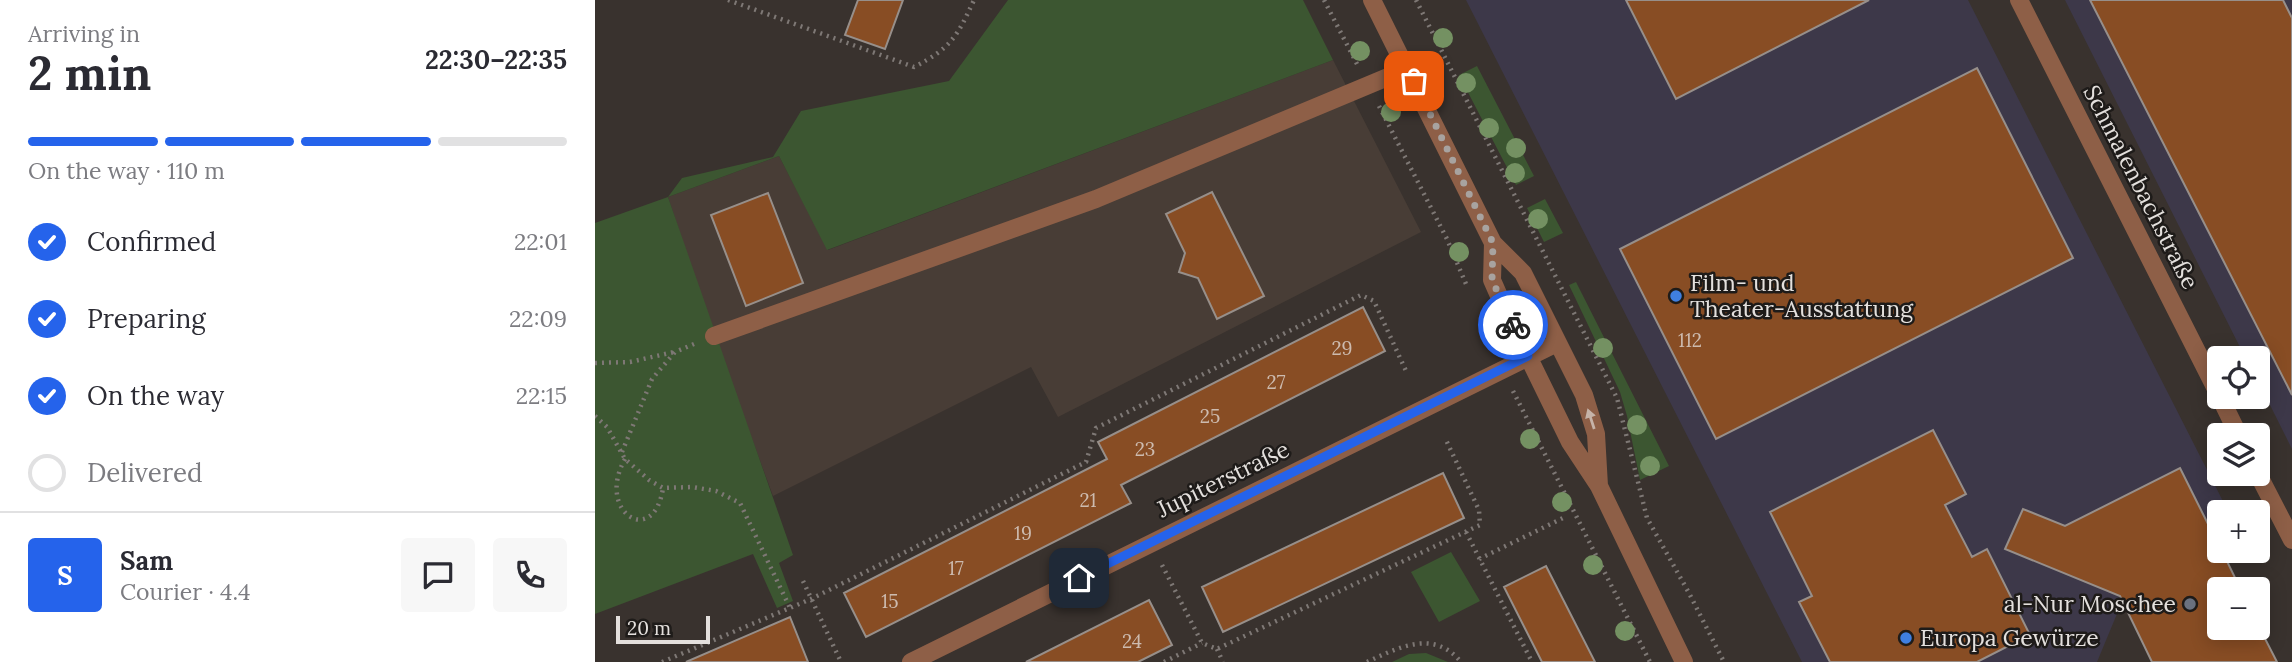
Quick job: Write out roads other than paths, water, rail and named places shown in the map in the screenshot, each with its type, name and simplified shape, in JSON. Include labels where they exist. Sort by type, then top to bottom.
[{"type":"street","points":[[1372,0],[1493,243],[1523,273],[1584,395],[1596,434],[1599,486]]},
{"type":"street","name":"Schmalenbachstraße","points":[[2019,0],[2207,372]]},
{"type":"street","points":[[714,336],[1096,199],[1407,69]]},
{"type":"street","points":[[1493,243],[1492,280],[1570,442],[1599,486],[1685,662]]},
{"type":"street","name":"Jupiterstraße","points":[[911,662],[1557,342]]},
{"type":"street","points":[[2264,486],[2292,540]]},
{"type":"place","name":"Film- und Theater-Ausstattung","points":[[1676,296]]},
{"type":"place","name":"al-Nur Moschee","points":[[2190,604]]},
{"type":"place","name":"Europa Gewürze","points":[[1906,638]]}]
